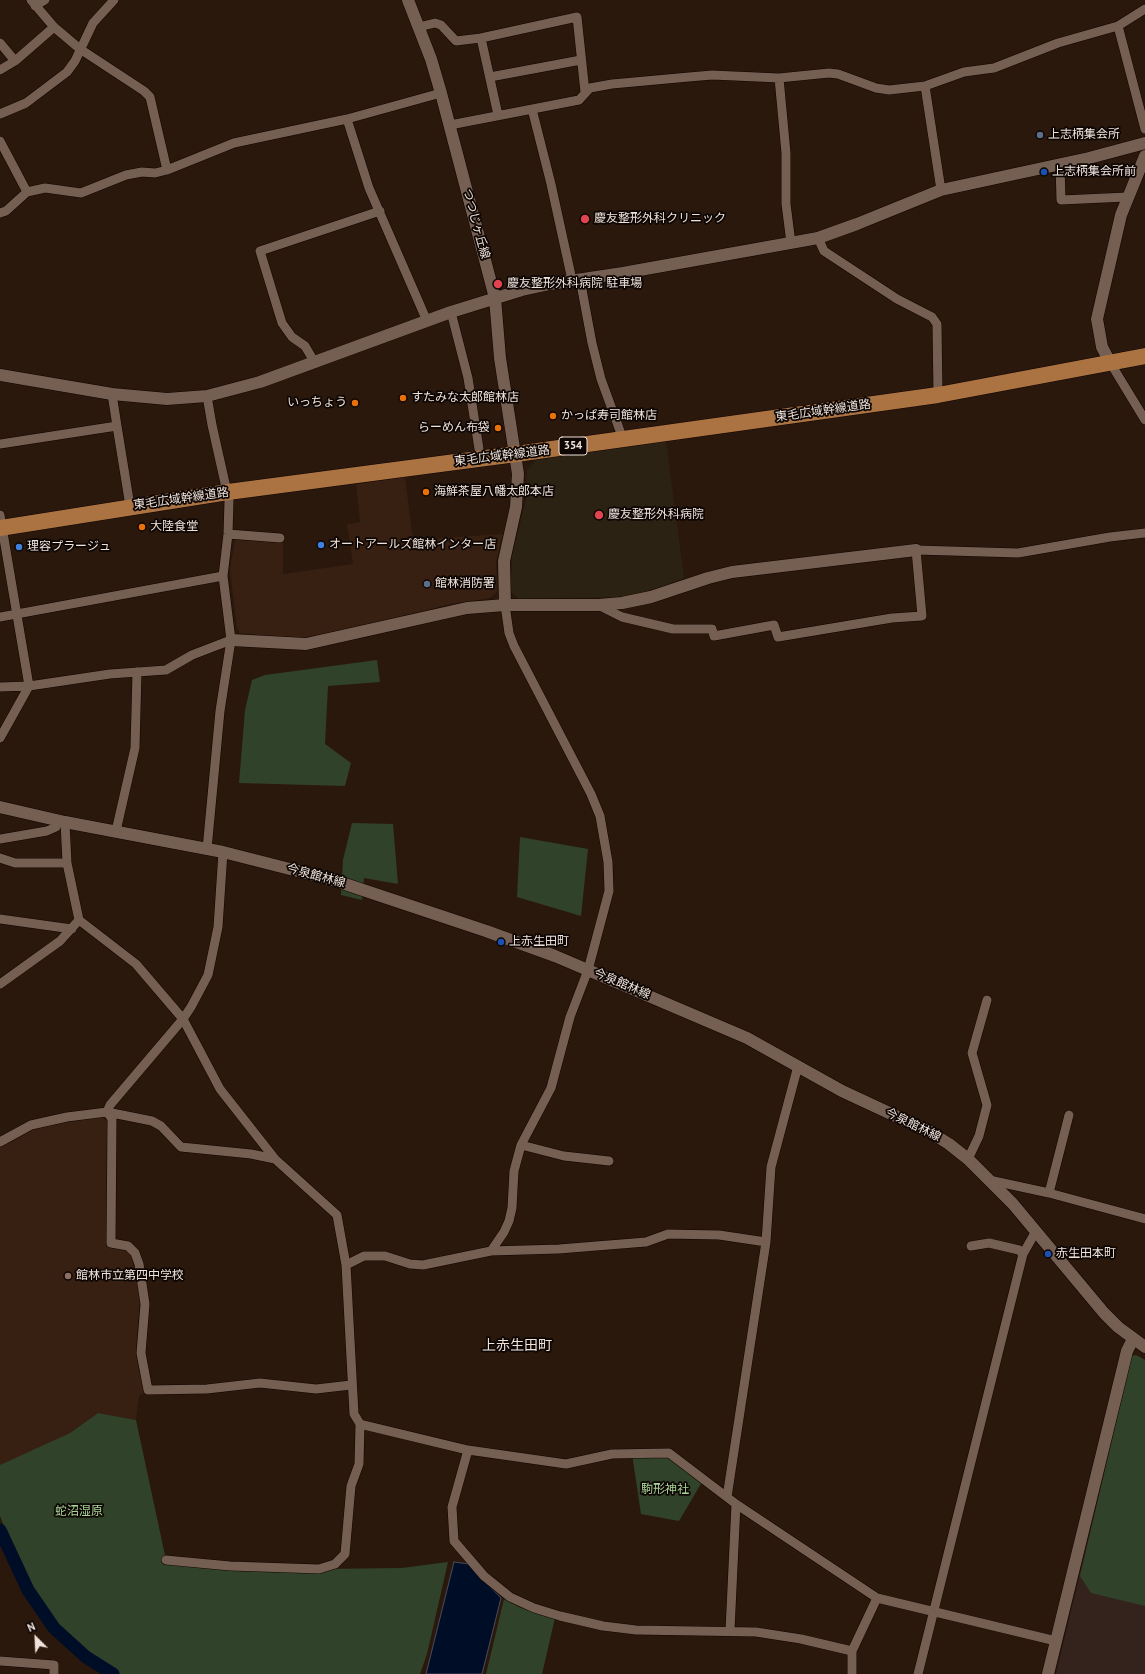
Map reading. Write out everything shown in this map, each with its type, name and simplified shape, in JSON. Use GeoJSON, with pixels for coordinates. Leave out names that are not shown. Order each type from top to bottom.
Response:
{"type":"FeatureCollection","features":[{"type":"Feature","properties":{"kind":"highway","name":"東毛広域幹線道路"},"geometry":{"type":"LineString","coordinates":[[1109,360],[1145,347]]}},
{"type":"Feature","properties":{"kind":"highway","name":"東毛広域幹線道路"},"geometry":{"type":"LineString","coordinates":[[226,488],[515,450],[938,390],[1109,360],[1145,356]]}},
{"type":"Feature","properties":{"kind":"highway","name":"東毛広域幹線道路"},"geometry":{"type":"LineString","coordinates":[[1,521],[479,449],[515,450],[620,431],[938,390]]}},
{"type":"Feature","properties":{"kind":"street"},"geometry":{"type":"LineString","coordinates":[[45,0],[33,3],[54,27],[80,49],[144,91],[150,97],[167,170]]}},
{"type":"Feature","properties":{"kind":"street"},"geometry":{"type":"LineString","coordinates":[[0,114],[26,103],[67,72],[76,61],[80,49],[93,23],[114,0]]}},
{"type":"Feature","properties":{"kind":"street","name":"つつじヶ丘線"},"geometry":{"type":"LineString","coordinates":[[408,0],[419,27],[441,93],[495,298],[500,358],[518,474],[516,507],[504,561],[505,605]]}},
{"type":"Feature","properties":{"kind":"street"},"geometry":{"type":"LineString","coordinates":[[450,125],[579,100],[590,88],[612,84],[712,75],[780,78],[830,73],[838,74],[876,88],[889,90],[925,86],[964,72],[994,68],[1058,43],[1118,26],[1145,9]]}},
{"type":"Feature","properties":{"kind":"street"},"geometry":{"type":"LineString","coordinates":[[419,27],[435,23],[441,25],[456,41],[481,38],[577,17],[585,92]]}},
{"type":"Feature","properties":{"kind":"street"},"geometry":{"type":"LineString","coordinates":[[1118,26],[1145,129]]}},
{"type":"Feature","properties":{"kind":"street"},"geometry":{"type":"LineString","coordinates":[[0,70],[15,61],[54,27]]}},
{"type":"Feature","properties":{"kind":"street"},"geometry":{"type":"LineString","coordinates":[[481,38],[498,115]]}},
{"type":"Feature","properties":{"kind":"street"},"geometry":{"type":"LineString","coordinates":[[0,43],[15,61]]}},
{"type":"Feature","properties":{"kind":"street"},"geometry":{"type":"LineString","coordinates":[[490,77],[581,60]]}},
{"type":"Feature","properties":{"kind":"street"},"geometry":{"type":"LineString","coordinates":[[780,78],[786,153],[786,204],[791,243]]}},
{"type":"Feature","properties":{"kind":"street"},"geometry":{"type":"LineString","coordinates":[[925,86],[941,190]]}},
{"type":"Feature","properties":{"kind":"street"},"geometry":{"type":"LineString","coordinates":[[0,213],[6,211],[27,192],[44,188],[81,193],[126,175],[142,172],[155,173],[167,170],[234,143],[347,119],[441,93]]}},
{"type":"Feature","properties":{"kind":"street"},"geometry":{"type":"LineString","coordinates":[[532,109],[592,343],[602,379],[620,431]]}},
{"type":"Feature","properties":{"kind":"street"},"geometry":{"type":"LineString","coordinates":[[347,119],[368,188],[380,211],[427,321]]}},
{"type":"Feature","properties":{"kind":"street"},"geometry":{"type":"LineString","coordinates":[[0,140],[27,192]]}},
{"type":"Feature","properties":{"kind":"street"},"geometry":{"type":"LineString","coordinates":[[0,375],[112,394],[167,399],[207,396],[260,382],[451,312],[495,298],[529,289],[576,280],[818,238],[941,190],[1060,164],[1145,143]]}},
{"type":"Feature","properties":{"kind":"street"},"geometry":{"type":"LineString","coordinates":[[1145,156],[1127,197],[1121,215],[1097,319],[1099,337],[1109,360],[1145,420]]}},
{"type":"Feature","properties":{"kind":"street"},"geometry":{"type":"LineString","coordinates":[[1060,164],[1061,200],[1127,197]]}},
{"type":"Feature","properties":{"kind":"street"},"geometry":{"type":"LineString","coordinates":[[315,363],[305,346],[292,337],[282,324],[260,251],[380,211]]}},
{"type":"Feature","properties":{"kind":"street"},"geometry":{"type":"LineString","coordinates":[[818,238],[824,251],[897,299],[932,317],[936,324],[938,390]]}},
{"type":"Feature","properties":{"kind":"street"},"geometry":{"type":"LineString","coordinates":[[451,312],[468,378],[479,449]]}},
{"type":"Feature","properties":{"kind":"street"},"geometry":{"type":"LineString","coordinates":[[112,394],[129,502]]}},
{"type":"Feature","properties":{"kind":"street"},"geometry":{"type":"LineString","coordinates":[[207,396],[226,488],[228,534],[223,576],[231,640],[220,711],[207,849]]}},
{"type":"Feature","properties":{"kind":"street"},"geometry":{"type":"LineString","coordinates":[[0,444],[117,426]]}},
{"type":"Feature","properties":{"kind":"street"},"geometry":{"type":"LineString","coordinates":[[0,738],[29,686],[1,521]]}},
{"type":"Feature","properties":{"kind":"street"},"geometry":{"type":"LineString","coordinates":[[0,687],[29,686],[137,672],[166,670],[192,655],[231,640],[306,644],[467,608],[505,605],[598,605],[638,600],[732,572],[916,550],[1018,553],[1110,536],[1145,533]]}},
{"type":"Feature","properties":{"kind":"street"},"geometry":{"type":"LineString","coordinates":[[228,534],[280,538]]}},
{"type":"Feature","properties":{"kind":"street"},"geometry":{"type":"LineString","coordinates":[[598,605],[622,617],[673,629],[712,629],[714,636],[774,625],[778,637],[892,618],[922,616],[916,550]]}},
{"type":"Feature","properties":{"kind":"street"},"geometry":{"type":"LineString","coordinates":[[0,617],[223,576]]}},
{"type":"Feature","properties":{"kind":"street"},"geometry":{"type":"LineString","coordinates":[[491,1252],[504,1232],[512,1208],[514,1171],[521,1145],[551,1088],[570,1017],[588,970],[609,891],[605,838],[600,816],[591,794],[514,646],[509,633],[505,605]]}},
{"type":"Feature","properties":{"kind":"street"},"geometry":{"type":"LineString","coordinates":[[116,831],[135,748],[137,672]]}},
{"type":"Feature","properties":{"kind":"street","name":"今泉館林線"},"geometry":{"type":"LineString","coordinates":[[0,807],[62,821],[224,852],[333,880],[486,931],[588,970],[747,1038],[872,1106],[930,1132],[950,1144],[989,1180],[1036,1231],[1090,1298],[1118,1327],[1145,1347]]}},
{"type":"Feature","properties":{"kind":"street"},"geometry":{"type":"LineString","coordinates":[[0,839],[47,831],[56,827],[62,821]]}},
{"type":"Feature","properties":{"kind":"street"},"geometry":{"type":"LineString","coordinates":[[62,821],[67,863],[78,920],[136,964],[183,1019],[220,1089],[275,1159],[337,1215],[346,1265],[351,1385],[354,1414],[360,1424],[358,1464],[351,1486],[345,1554],[335,1564],[319,1569],[230,1566],[166,1560]]}},
{"type":"Feature","properties":{"kind":"street"},"geometry":{"type":"LineString","coordinates":[[107,1112],[110,1105],[183,1019],[208,975],[218,926],[224,852]]}},
{"type":"Feature","properties":{"kind":"street"},"geometry":{"type":"LineString","coordinates":[[0,858],[15,863],[67,863]]}},
{"type":"Feature","properties":{"kind":"street"},"geometry":{"type":"LineString","coordinates":[[0,919],[72,929]]}},
{"type":"Feature","properties":{"kind":"street"},"geometry":{"type":"LineString","coordinates":[[0,984],[60,941],[72,929],[78,920]]}},
{"type":"Feature","properties":{"kind":"street"},"geometry":{"type":"LineString","coordinates":[[968,1159],[979,1136],[987,1106],[972,1053],[987,1000]]}},
{"type":"Feature","properties":{"kind":"street"},"geometry":{"type":"LineString","coordinates":[[727,1497],[766,1242],[771,1167],[798,1066]]}},
{"type":"Feature","properties":{"kind":"street"},"geometry":{"type":"LineString","coordinates":[[107,1112],[112,1119],[111,1243],[128,1246],[135,1253],[139,1264],[145,1304],[141,1353],[148,1390],[207,1389],[260,1382],[316,1389],[351,1385]]}},
{"type":"Feature","properties":{"kind":"street"},"geometry":{"type":"LineString","coordinates":[[0,1142],[31,1125],[67,1117],[107,1112],[152,1121],[161,1126],[181,1147],[251,1154],[275,1159]]}},
{"type":"Feature","properties":{"kind":"street"},"geometry":{"type":"LineString","coordinates":[[1049,1193],[1069,1115]]}},
{"type":"Feature","properties":{"kind":"street"},"geometry":{"type":"LineString","coordinates":[[521,1145],[564,1156],[610,1161]]}},
{"type":"Feature","properties":{"kind":"street"},"geometry":{"type":"LineString","coordinates":[[989,1180],[1049,1193],[1145,1219]]}},
{"type":"Feature","properties":{"kind":"street"},"geometry":{"type":"LineString","coordinates":[[918,1674],[1023,1254],[1036,1231]]}},
{"type":"Feature","properties":{"kind":"street"},"geometry":{"type":"LineString","coordinates":[[346,1265],[364,1256],[385,1256],[410,1264],[424,1265],[491,1252],[559,1250],[646,1242],[668,1234],[719,1235],[766,1242]]}},
{"type":"Feature","properties":{"kind":"street"},"geometry":{"type":"LineString","coordinates":[[971,1246],[989,1243],[1019,1250],[1023,1254]]}},
{"type":"Feature","properties":{"kind":"street"},"geometry":{"type":"LineString","coordinates":[[1048,1674],[1127,1351],[1133,1339]]}},
{"type":"Feature","properties":{"kind":"street"},"geometry":{"type":"LineString","coordinates":[[360,1424],[468,1450],[566,1464],[612,1454],[669,1453],[736,1504],[877,1598],[1056,1641]]}},
{"type":"Feature","properties":{"kind":"street"},"geometry":{"type":"LineString","coordinates":[[468,1450],[452,1507],[454,1541],[484,1576],[498,1590],[510,1597],[560,1616],[603,1626],[636,1630],[730,1630],[781,1635],[852,1651]]}},
{"type":"Feature","properties":{"kind":"street"},"geometry":{"type":"LineString","coordinates":[[730,1630],[736,1504]]}},
{"type":"Feature","properties":{"kind":"street"},"geometry":{"type":"LineString","coordinates":[[852,1674],[852,1651],[877,1598]]}},
{"type":"Feature","properties":{"kind":"street"},"geometry":{"type":"LineString","coordinates":[[0,1661],[54,1665],[54,1674]]}},
{"type":"Feature","properties":{"kind":"shaded area","name":"慶友整形外科病院"},"geometry":{"type":"Polygon","coordinates":[[[666,441],[684,578],[655,589],[620,597],[519,599],[511,592],[512,556],[526,500],[527,470],[537,459],[666,441]]]}},
{"type":"Feature","properties":{"kind":"shaded area"},"geometry":{"type":"Polygon","coordinates":[[[405,477],[413,540],[503,534],[496,562],[497,592],[490,598],[451,604],[335,633],[306,637],[274,637],[240,633],[237,628],[230,570],[235,539],[283,543],[283,574],[353,564],[347,524],[360,522],[356,484],[405,477]]]}},
{"type":"Feature","properties":{"kind":"shaded area","name":"館林市立第四中学校"},"geometry":{"type":"Polygon","coordinates":[[[103,1117],[108,1123],[107,1246],[120,1247],[125,1249],[131,1255],[140,1297],[136,1352],[144,1393],[139,1396],[136,1420],[98,1413],[70,1433],[0,1470],[0,1146],[34,1129],[51,1124],[103,1117]]]}},
{"type":"Feature","properties":{"kind":"shaded area"},"geometry":{"type":"Polygon","coordinates":[[[1136,1355],[1145,1360],[1145,1674],[1056,1674],[1132,1356],[1136,1355]]]}},
{"type":"Feature","properties":{"kind":"green space"},"geometry":{"type":"Polygon","coordinates":[[[377,660],[380,682],[328,686],[325,744],[351,763],[345,786],[239,783],[245,710],[252,680],[265,675],[377,660]]]}},
{"type":"Feature","properties":{"kind":"green space"},"geometry":{"type":"Polygon","coordinates":[[[352,823],[393,824],[398,884],[364,878],[362,900],[341,895],[343,860],[352,823]]]}},
{"type":"Feature","properties":{"kind":"green space"},"geometry":{"type":"Polygon","coordinates":[[[520,837],[588,849],[581,916],[517,897],[520,837]]]}},
{"type":"Feature","properties":{"kind":"green space"},"geometry":{"type":"Polygon","coordinates":[[[1136,1355],[1145,1360],[1145,1606],[1091,1593],[1080,1576],[1132,1356],[1136,1355]]]}},
{"type":"Feature","properties":{"kind":"green space","name":"蛇沼湿原"},"geometry":{"type":"Polygon","coordinates":[[[98,1413],[136,1420],[166,1560],[319,1569],[402,1568],[448,1562],[427,1654],[420,1674],[116,1674],[86,1657],[28,1590],[0,1516],[0,1465],[70,1433],[98,1413]]]}},
{"type":"Feature","properties":{"kind":"green space","name":"駒形神社"},"geometry":{"type":"Polygon","coordinates":[[[632,1454],[668,1457],[702,1482],[679,1521],[641,1514],[632,1454]]]}},
{"type":"Feature","properties":{"kind":"green space"},"geometry":{"type":"Polygon","coordinates":[[[504,1599],[519,1607],[555,1618],[542,1674],[486,1674],[504,1599]]]}},
{"type":"Feature","properties":{"kind":"water"},"geometry":{"type":"Polygon","coordinates":[[[454,1562],[469,1564],[501,1598],[482,1674],[426,1674],[454,1562]]]}},
{"type":"Feature","properties":{"kind":"waterway"},"geometry":{"type":"LineString","coordinates":[[0,1530],[28,1590],[54,1628],[86,1657],[113,1674]]}},
{"type":"Feature","properties":{"kind":"place","name":"上志柄集会所"},"geometry":{"type":"Point","coordinates":[1040,135]}},
{"type":"Feature","properties":{"kind":"place","name":"上志柄集会所前"},"geometry":{"type":"Point","coordinates":[1044,172]}},
{"type":"Feature","properties":{"kind":"place","name":"慶友整形外科クリニック"},"geometry":{"type":"Point","coordinates":[585,219]}},
{"type":"Feature","properties":{"kind":"place","name":"慶友整形外科病院 駐車場"},"geometry":{"type":"Point","coordinates":[498,284]}},
{"type":"Feature","properties":{"kind":"place","name":"すたみな太郎館林店"},"geometry":{"type":"Point","coordinates":[403,398]}},
{"type":"Feature","properties":{"kind":"place","name":"いっちょう"},"geometry":{"type":"Point","coordinates":[355,403]}},
{"type":"Feature","properties":{"kind":"place","name":"かっぱ寿司館林店"},"geometry":{"type":"Point","coordinates":[553,416]}},
{"type":"Feature","properties":{"kind":"place","name":"らーめん布袋"},"geometry":{"type":"Point","coordinates":[498,428]}},
{"type":"Feature","properties":{"kind":"place","name":"海鮮茶屋八幡太郎本店"},"geometry":{"type":"Point","coordinates":[426,492]}},
{"type":"Feature","properties":{"kind":"place","name":"慶友整形外科病院"},"geometry":{"type":"Point","coordinates":[599,515]}},
{"type":"Feature","properties":{"kind":"place","name":"大陸食堂"},"geometry":{"type":"Point","coordinates":[142,527]}},
{"type":"Feature","properties":{"kind":"place","name":"オートアールズ館林インター店"},"geometry":{"type":"Point","coordinates":[321,545]}},
{"type":"Feature","properties":{"kind":"place","name":"理容プラージュ"},"geometry":{"type":"Point","coordinates":[19,547]}},
{"type":"Feature","properties":{"kind":"place","name":"館林消防署"},"geometry":{"type":"Point","coordinates":[427,584]}},
{"type":"Feature","properties":{"kind":"place","name":"上赤生田町"},"geometry":{"type":"Point","coordinates":[501,942]}},
{"type":"Feature","properties":{"kind":"place","name":"赤生田本町"},"geometry":{"type":"Point","coordinates":[1048,1254]}},
{"type":"Feature","properties":{"kind":"place","name":"館林市立第四中学校"},"geometry":{"type":"Point","coordinates":[68,1276]}},
{"type":"Feature","properties":{"kind":"district","name":"上赤生田町"},"geometry":{"type":"Point","coordinates":[517,1346]}}]}
